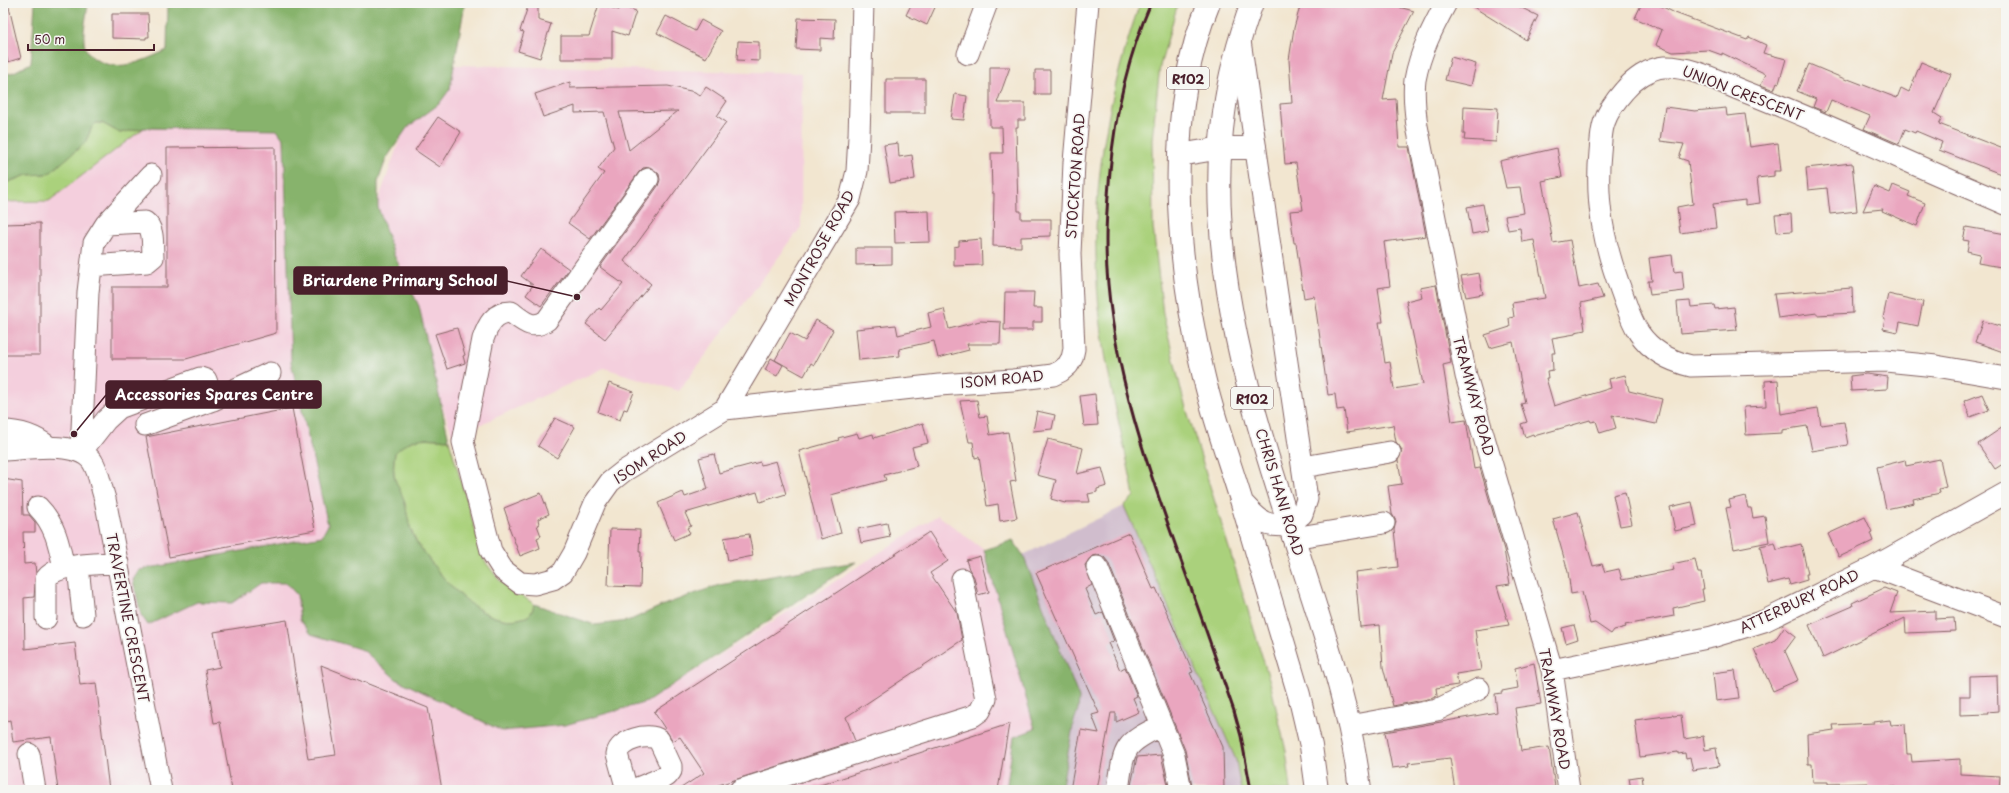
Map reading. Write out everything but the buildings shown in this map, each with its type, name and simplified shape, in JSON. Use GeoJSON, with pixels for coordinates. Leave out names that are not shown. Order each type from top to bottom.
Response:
{"type":"FeatureCollection","features":[{"type":"Feature","properties":{"kind":"main road","name":"R102"},"geometry":{"type":"LineString","coordinates":[[1209,3],[1191,59],[1184,101],[1180,155],[1179,227],[1189,308],[1203,374],[1299,695],[1311,746],[1317,790]]}},
{"type":"Feature","properties":{"kind":"main road","name":"CHRIS HANI ROAD"},"geometry":{"type":"LineString","coordinates":[[1252,3],[1240,38],[1230,78],[1224,115],[1219,192],[1224,259],[1234,327],[1255,409],[1291,532],[1330,653],[1349,726],[1360,790]]}},
{"type":"Feature","properties":{"kind":"main road"},"geometry":{"type":"LineString","coordinates":[[1180,155],[1222,148],[1255,148]]}},
{"type":"Feature","properties":{"kind":"main road"},"geometry":{"type":"LineString","coordinates":[[1242,503],[1258,520],[1291,532]]}},
{"type":"Feature","properties":{"kind":"street","name":"MONTROSE ROAD"},"geometry":{"type":"LineString","coordinates":[[725,409],[850,199],[857,171],[863,3]]}},
{"type":"Feature","properties":{"kind":"street"},"geometry":{"type":"LineString","coordinates":[[968,54],[986,3]]}},
{"type":"Feature","properties":{"kind":"street","name":"STOCKTON ROAD"},"geometry":{"type":"LineString","coordinates":[[1074,349],[1071,238],[1074,162],[1088,3]]}},
{"type":"Feature","properties":{"kind":"street","name":"TRAMWAY ROAD"},"geometry":{"type":"LineString","coordinates":[[1446,3],[1426,43],[1415,80],[1414,97],[1417,126],[1468,381],[1511,524],[1552,670],[1569,790]]}},
{"type":"Feature","properties":{"kind":"street"},"geometry":{"type":"LineString","coordinates":[[1240,38],[1307,499],[1302,514],[1291,532]]}},
{"type":"Feature","properties":{"kind":"street","name":"UNION CRESCENT"},"geometry":{"type":"LineString","coordinates":[[2006,204],[1785,108],[1695,72],[1678,67],[1661,68],[1643,74],[1630,84],[1619,97],[1604,124],[1598,171],[1599,205],[1609,256],[1631,319],[1640,334],[1659,354],[1673,361],[1691,366],[1886,362],[1929,365],[2006,378]]}},
{"type":"Feature","properties":{"kind":"street"},"geometry":{"type":"LineString","coordinates":[[81,452],[85,340],[94,243],[106,224],[151,175]]}},
{"type":"Feature","properties":{"kind":"street","name":"ISOM ROAD"},"geometry":{"type":"LineString","coordinates":[[648,179],[548,320],[542,324],[531,326],[510,312],[505,312],[494,318],[487,326],[483,339],[463,442],[491,552],[503,570],[520,583],[535,584],[553,580],[563,572],[574,553],[595,503],[610,482],[624,471],[725,409],[941,393],[1013,380],[1053,375],[1068,365],[1072,358],[1074,349]]}},
{"type":"Feature","properties":{"kind":"street"},"geometry":{"type":"LineString","coordinates":[[91,266],[147,262],[153,257],[152,231],[149,225],[145,222],[106,224]]}},
{"type":"Feature","properties":{"kind":"street"},"geometry":{"type":"LineString","coordinates":[[145,425],[213,400],[270,373]]}},
{"type":"Feature","properties":{"kind":"street"},"geometry":{"type":"LineString","coordinates":[[81,452],[106,420],[119,408],[200,378],[206,380],[213,400]]}},
{"type":"Feature","properties":{"kind":"street"},"geometry":{"type":"LineString","coordinates":[[3,431],[14,431],[37,437],[49,447]]}},
{"type":"Feature","properties":{"kind":"street"},"geometry":{"type":"LineString","coordinates":[[3,450],[49,447],[81,452]]}},
{"type":"Feature","properties":{"kind":"street","name":"TRAVERTINE CRESCENT"},"geometry":{"type":"LineString","coordinates":[[81,452],[95,467],[105,499],[161,790]]}},
{"type":"Feature","properties":{"kind":"street"},"geometry":{"type":"LineString","coordinates":[[1302,467],[1390,452]]}},
{"type":"Feature","properties":{"kind":"street","name":"ATTERBURY ROAD"},"geometry":{"type":"LineString","coordinates":[[1552,670],[1712,637],[1764,621],[1874,567],[2006,493]]}},
{"type":"Feature","properties":{"kind":"street"},"geometry":{"type":"LineString","coordinates":[[38,506],[47,516],[55,530],[71,567],[83,615]]}},
{"type":"Feature","properties":{"kind":"street"},"geometry":{"type":"LineString","coordinates":[[1291,532],[1384,523]]}},
{"type":"Feature","properties":{"kind":"street"},"geometry":{"type":"LineString","coordinates":[[46,618],[46,579],[51,573],[71,567],[118,563]]}},
{"type":"Feature","properties":{"kind":"street"},"geometry":{"type":"LineString","coordinates":[[1097,567],[1174,755],[1181,790]]}},
{"type":"Feature","properties":{"kind":"street"},"geometry":{"type":"LineString","coordinates":[[1874,567],[2006,617]]}},
{"type":"Feature","properties":{"kind":"street"},"geometry":{"type":"LineString","coordinates":[[740,790],[973,716],[980,711],[986,699],[962,579]]}},
{"type":"Feature","properties":{"kind":"street"},"geometry":{"type":"LineString","coordinates":[[1349,726],[1437,710],[1479,689]]}},
{"type":"Feature","properties":{"kind":"street"},"geometry":{"type":"LineString","coordinates":[[1118,790],[1122,758],[1127,747],[1139,736],[1162,726]]}},
{"type":"Feature","properties":{"kind":"street"},"geometry":{"type":"LineString","coordinates":[[627,790],[617,754],[618,749],[623,744],[647,736],[656,738],[659,740],[671,766],[671,771],[667,776],[633,790]]}},
{"type":"Feature","properties":{"kind":"street"},"geometry":{"type":"LineString","coordinates":[[29,754],[35,790]]}},
{"type":"Feature","properties":{"kind":"shaded area"},"geometry":{"type":"Polygon","coordinates":[[[454,65],[802,73],[801,227],[679,391],[604,368],[453,437],[375,210],[413,102],[454,65]]]}},
{"type":"Feature","properties":{"kind":"shaded area"},"geometry":{"type":"Polygon","coordinates":[[[144,128],[277,130],[284,140],[291,362],[328,525],[322,536],[139,570],[148,625],[197,602],[232,603],[261,583],[286,583],[297,595],[300,620],[311,634],[363,650],[396,679],[647,702],[938,515],[984,550],[1035,729],[1014,737],[1006,790],[3,790],[3,202],[49,201],[144,128]]]}},
{"type":"Feature","properties":{"kind":"shaded area"},"geometry":{"type":"Polygon","coordinates":[[[1124,506],[1236,760],[1241,790],[1061,790],[1074,721],[1078,710],[1079,698],[1023,555],[1124,506]]]}},
{"type":"Feature","properties":{"kind":"green space"},"geometry":{"type":"Polygon","coordinates":[[[35,3],[88,3],[84,35],[86,49],[89,54],[97,60],[106,64],[123,65],[132,64],[150,58],[167,50],[168,3],[465,3],[450,89],[439,104],[407,128],[386,159],[378,182],[378,207],[394,255],[419,306],[449,440],[426,438],[413,440],[401,447],[395,453],[395,477],[404,500],[410,526],[416,541],[446,581],[473,605],[488,614],[503,619],[518,619],[529,615],[534,604],[595,625],[628,621],[666,604],[719,585],[856,562],[647,702],[565,725],[502,731],[396,679],[363,650],[311,634],[300,620],[297,595],[286,583],[261,583],[232,603],[197,602],[148,625],[141,615],[133,580],[139,570],[322,536],[328,525],[291,362],[284,140],[277,130],[144,128],[120,133],[102,123],[96,123],[92,127],[85,143],[51,172],[45,174],[27,175],[3,184],[3,75],[14,72],[31,63],[35,3]]]}},
{"type":"Feature","properties":{"kind":"green space"},"geometry":{"type":"Polygon","coordinates":[[[1140,3],[1178,3],[1160,66],[1152,139],[1153,227],[1163,314],[1183,398],[1270,682],[1286,751],[1291,790],[1241,790],[1236,760],[1124,506],[1134,496],[1102,333],[1097,290],[1097,207],[1107,125],[1127,43],[1140,3]]]}},
{"type":"Feature","properties":{"kind":"green space"},"geometry":{"type":"Polygon","coordinates":[[[96,123],[102,123],[120,133],[144,128],[49,201],[3,202],[3,184],[27,175],[45,174],[85,143],[92,127],[96,123]]]}},
{"type":"Feature","properties":{"kind":"green space"},"geometry":{"type":"Polygon","coordinates":[[[422,438],[449,440],[484,560],[499,580],[534,604],[531,613],[527,616],[518,619],[503,619],[488,614],[473,605],[446,581],[416,541],[397,487],[394,474],[394,464],[395,453],[404,444],[422,438]]]}},
{"type":"Feature","properties":{"kind":"green space"},"geometry":{"type":"Polygon","coordinates":[[[1013,540],[1023,555],[1079,698],[1078,710],[1074,721],[1061,790],[1006,790],[1014,737],[1035,729],[984,550],[1013,540]]]}},
{"type":"Feature","properties":{"kind":"railway"},"geometry":{"type":"LineString","coordinates":[[1151,3],[1129,64],[1119,106],[1112,149],[1107,206],[1106,240],[1112,321],[1129,400],[1140,440],[1234,711],[1241,736],[1251,790]]}},
{"type":"Feature","properties":{"kind":"place","name":"Briardene Primary School"},"geometry":{"type":"Point","coordinates":[577,297]}},
{"type":"Feature","properties":{"kind":"place","name":"Accessories Spares Centre"},"geometry":{"type":"Point","coordinates":[74,434]}}]}
